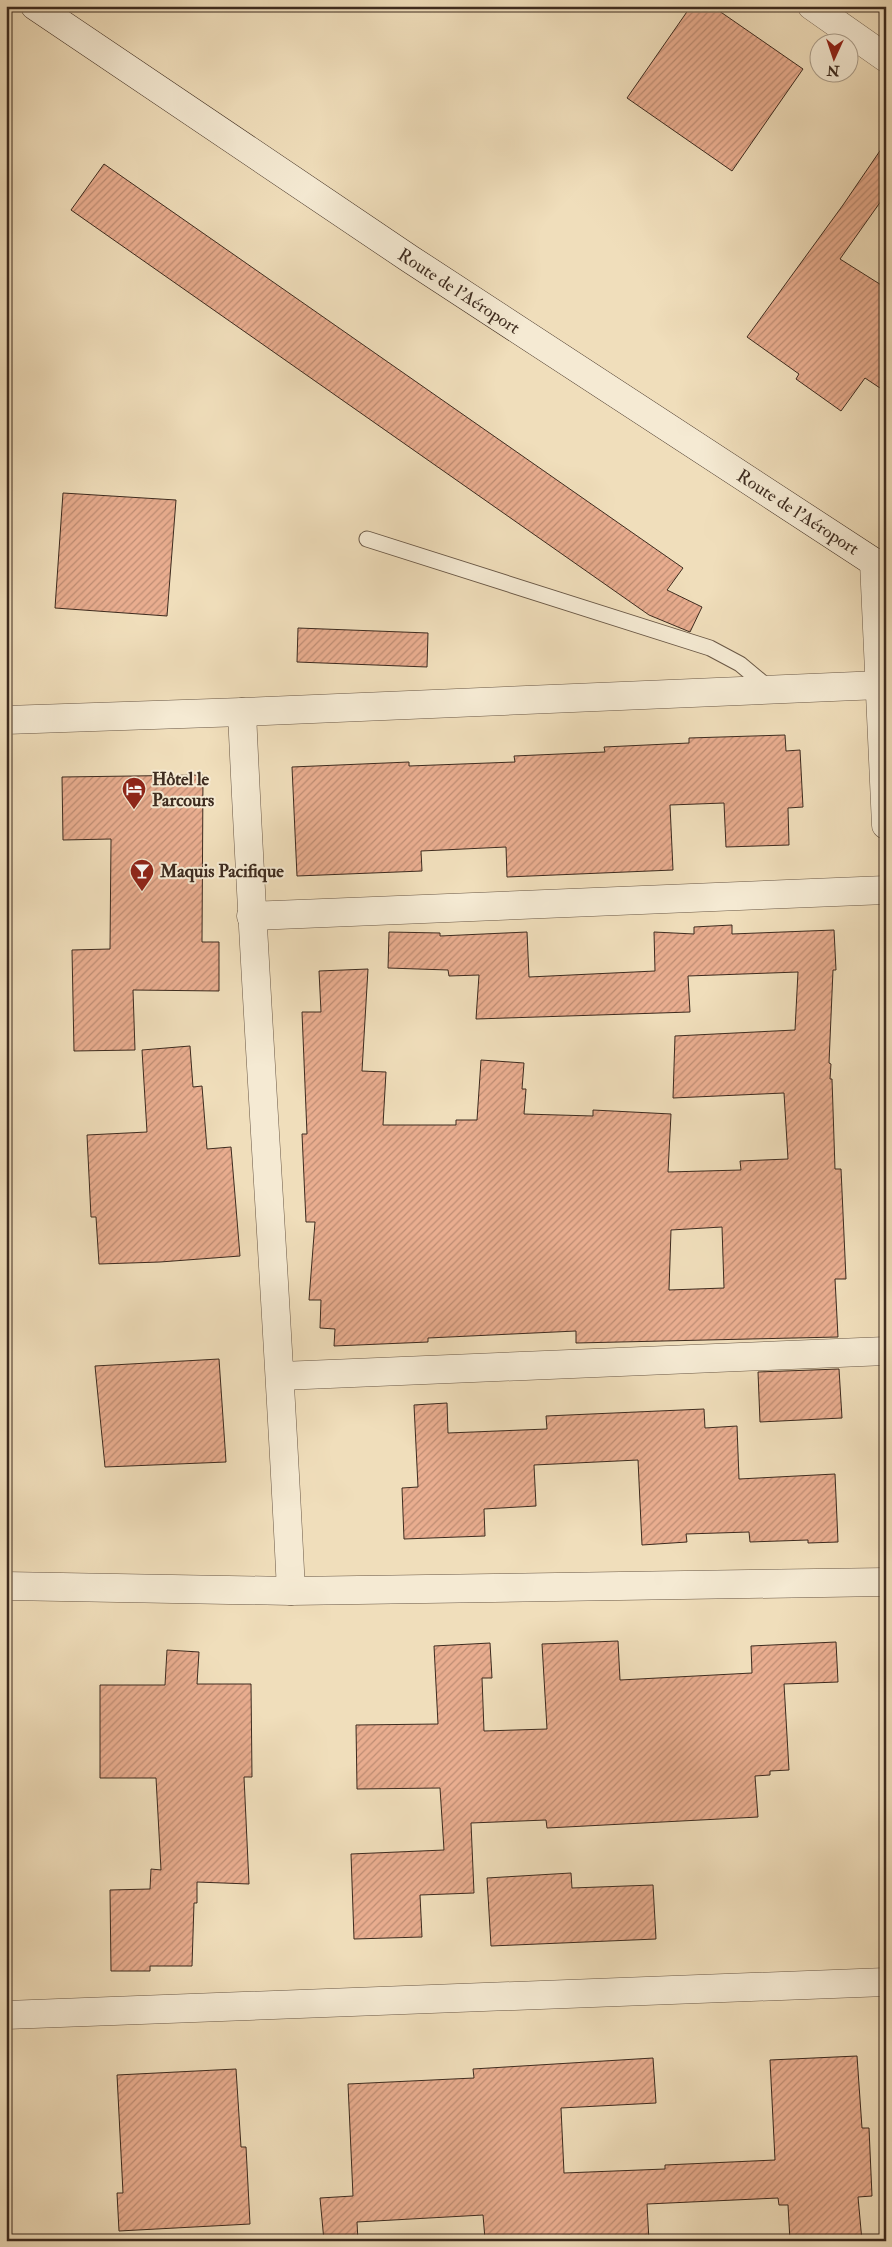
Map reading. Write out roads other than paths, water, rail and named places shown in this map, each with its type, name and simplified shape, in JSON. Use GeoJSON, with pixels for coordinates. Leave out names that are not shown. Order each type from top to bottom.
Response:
{"type":"FeatureCollection","features":[{"type":"Feature","properties":{"kind":"street","name":"Route de l'Aéroport"},"geometry":{"type":"LineString","coordinates":[[36,6],[410,259],[880,566]]}},
{"type":"Feature","properties":{"kind":"street"},"geometry":{"type":"LineString","coordinates":[[812,6],[886,58]]}},
{"type":"Feature","properties":{"kind":"street"},"geometry":{"type":"LineString","coordinates":[[880,566],[880,685],[886,825]]}},
{"type":"Feature","properties":{"kind":"street"},"geometry":{"type":"LineString","coordinates":[[6,720],[880,685]]}},
{"type":"Feature","properties":{"kind":"street"},"geometry":{"type":"LineString","coordinates":[[242,712],[251,916],[281,1376],[291,1591]]}},
{"type":"Feature","properties":{"kind":"street"},"geometry":{"type":"LineString","coordinates":[[251,916],[886,890]]}},
{"type":"Feature","properties":{"kind":"street"},"geometry":{"type":"LineString","coordinates":[[281,1376],[886,1351]]}},
{"type":"Feature","properties":{"kind":"street"},"geometry":{"type":"LineString","coordinates":[[6,1586],[291,1591],[886,1582]]}},
{"type":"Feature","properties":{"kind":"street"},"geometry":{"type":"LineString","coordinates":[[6,2015],[886,1982]]}},
{"type":"Feature","properties":{"kind":"lane"},"geometry":{"type":"LineString","coordinates":[[367,539],[710,648],[740,664],[770,689]]}},
{"type":"Feature","properties":{"kind":"place","name":"Hôtel le Parcours"},"geometry":{"type":"Point","coordinates":[134,810]}},
{"type":"Feature","properties":{"kind":"place","name":"Maquis Pacifique"},"geometry":{"type":"Point","coordinates":[142,892]}}]}
